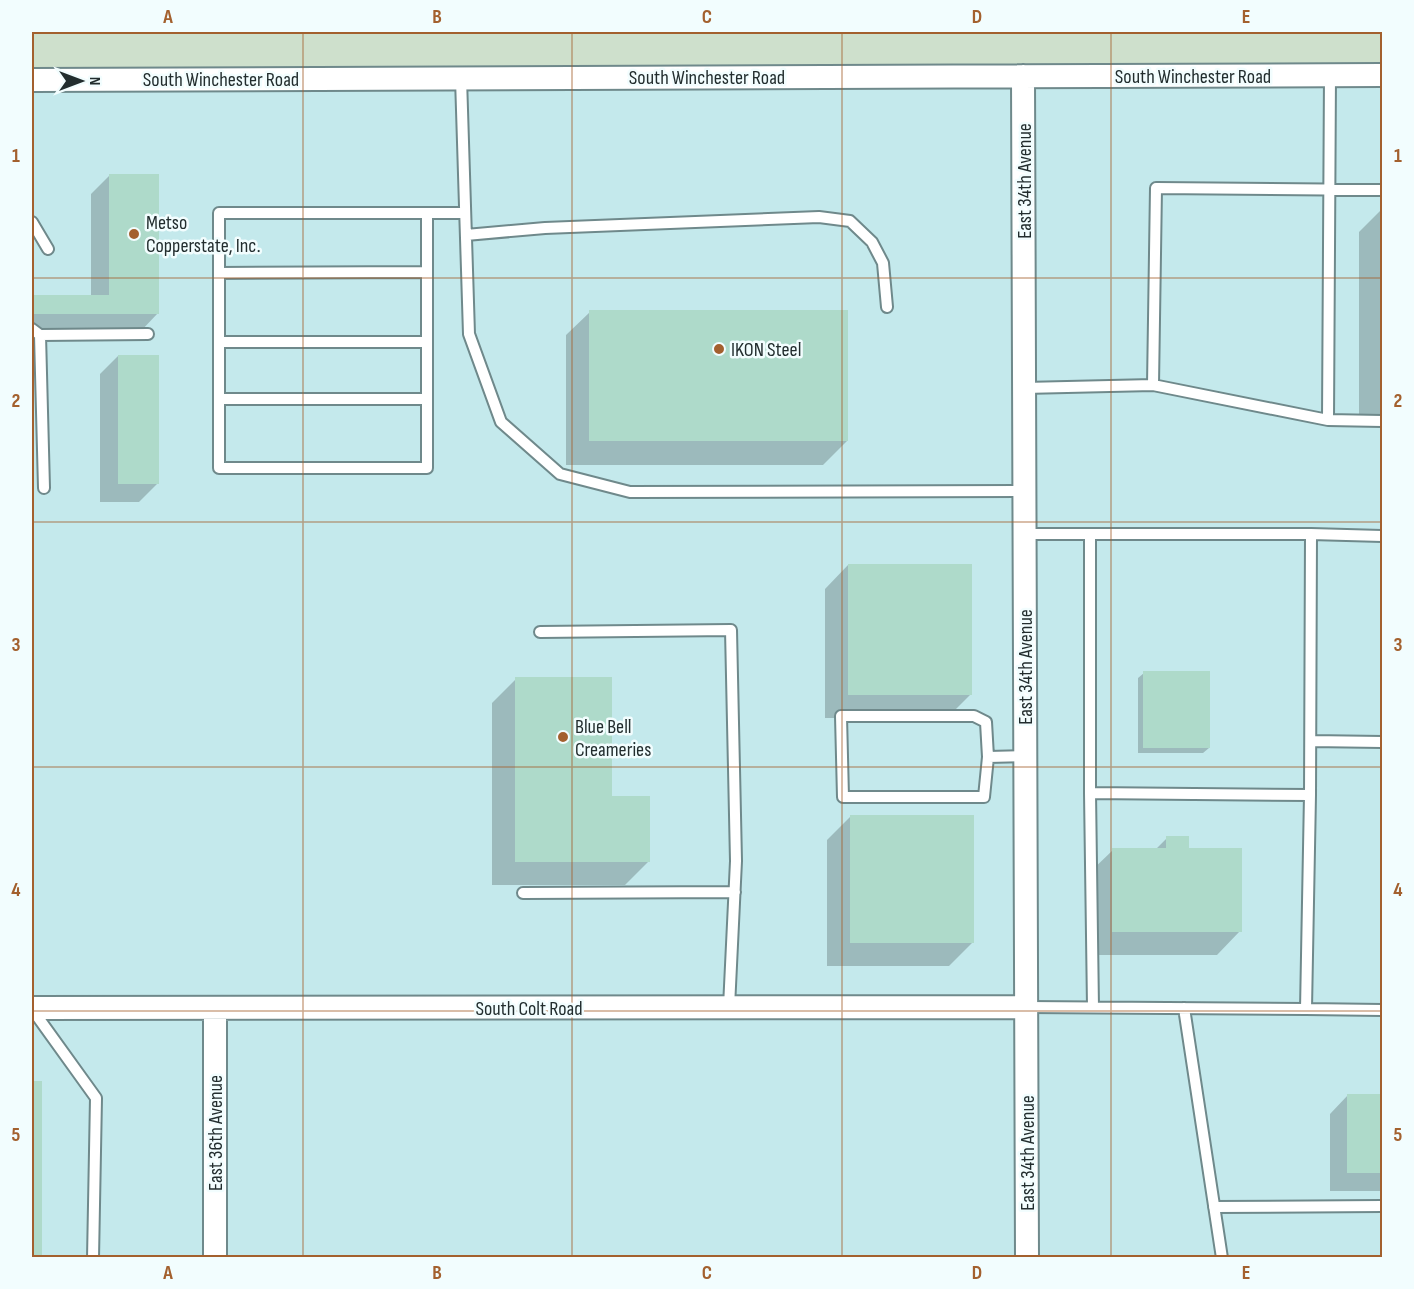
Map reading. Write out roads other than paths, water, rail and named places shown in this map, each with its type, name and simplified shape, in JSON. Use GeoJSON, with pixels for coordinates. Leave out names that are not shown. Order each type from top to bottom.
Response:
{"type":"FeatureCollection","features":[{"type":"Feature","properties":{"kind":"street","name":"South Winchester Road"},"geometry":{"type":"LineString","coordinates":[[32,80],[1383,75]]}},
{"type":"Feature","properties":{"kind":"street","name":"East 34th Avenue"},"geometry":{"type":"LineString","coordinates":[[1023,76],[1027,1257]]}},
{"type":"Feature","properties":{"kind":"street","name":"South Colt Road"},"geometry":{"type":"LineString","coordinates":[[32,1008],[1026,1007]]}},
{"type":"Feature","properties":{"kind":"street","name":"East 36th Avenue"},"geometry":{"type":"LineString","coordinates":[[215,1008],[215,1257]]}},
{"type":"Feature","properties":{"kind":"lane"},"geometry":{"type":"LineString","coordinates":[[1328,420],[1330,75]]}},
{"type":"Feature","properties":{"kind":"lane"},"geometry":{"type":"LineString","coordinates":[[461,78],[469,334],[501,422],[560,474],[630,492],[1025,491]]}},
{"type":"Feature","properties":{"kind":"lane"},"geometry":{"type":"LineString","coordinates":[[1153,386],[1156,188],[1383,190]]}},
{"type":"Feature","properties":{"kind":"lane"},"geometry":{"type":"LineString","coordinates":[[427,213],[427,468],[219,468],[219,213],[427,213],[465,213]]}},
{"type":"Feature","properties":{"kind":"lane"},"geometry":{"type":"LineString","coordinates":[[466,235],[545,228],[819,217],[850,221],[872,242],[883,263],[887,307]]}},
{"type":"Feature","properties":{"kind":"lane"},"geometry":{"type":"LineString","coordinates":[[32,222],[48,249]]}},
{"type":"Feature","properties":{"kind":"lane"},"geometry":{"type":"LineString","coordinates":[[219,273],[427,272]]}},
{"type":"Feature","properties":{"kind":"lane"},"geometry":{"type":"LineString","coordinates":[[44,488],[36,332],[148,333]]}},
{"type":"Feature","properties":{"kind":"lane"},"geometry":{"type":"LineString","coordinates":[[219,342],[427,342]]}},
{"type":"Feature","properties":{"kind":"lane"},"geometry":{"type":"LineString","coordinates":[[1024,388],[1153,386],[1328,420],[1383,421]]}},
{"type":"Feature","properties":{"kind":"lane"},"geometry":{"type":"LineString","coordinates":[[219,399],[427,399]]}},
{"type":"Feature","properties":{"kind":"lane"},"geometry":{"type":"LineString","coordinates":[[1025,534],[1383,536]]}},
{"type":"Feature","properties":{"kind":"lane"},"geometry":{"type":"LineString","coordinates":[[1090,534],[1093,1007]]}},
{"type":"Feature","properties":{"kind":"lane"},"geometry":{"type":"LineString","coordinates":[[1306,1010],[1311,741],[1309,655],[1311,534]]}},
{"type":"Feature","properties":{"kind":"lane"},"geometry":{"type":"LineString","coordinates":[[540,632],[731,630],[736,861],[729,1008]]}},
{"type":"Feature","properties":{"kind":"lane"},"geometry":{"type":"LineString","coordinates":[[974,716],[986,722],[988,757],[984,796],[843,797],[841,717],[974,716]]}},
{"type":"Feature","properties":{"kind":"lane"},"geometry":{"type":"LineString","coordinates":[[1311,741],[1383,742]]}},
{"type":"Feature","properties":{"kind":"lane"},"geometry":{"type":"LineString","coordinates":[[988,757],[1025,756]]}},
{"type":"Feature","properties":{"kind":"lane"},"geometry":{"type":"LineString","coordinates":[[1090,793],[1310,795]]}},
{"type":"Feature","properties":{"kind":"lane"},"geometry":{"type":"LineString","coordinates":[[523,893],[735,892]]}},
{"type":"Feature","properties":{"kind":"lane"},"geometry":{"type":"LineString","coordinates":[[1026,1007],[1383,1010]]}},
{"type":"Feature","properties":{"kind":"lane"},"geometry":{"type":"LineString","coordinates":[[32,1008],[96,1098],[93,1257]]}},
{"type":"Feature","properties":{"kind":"lane"},"geometry":{"type":"LineString","coordinates":[[1184,1008],[1222,1257]]}},
{"type":"Feature","properties":{"kind":"lane"},"geometry":{"type":"LineString","coordinates":[[1214,1207],[1383,1206]]}},
{"type":"Feature","properties":{"kind":"place","name":"Metso Copperstate, Inc."},"geometry":{"type":"Point","coordinates":[134,234]}},
{"type":"Feature","properties":{"kind":"place","name":"IKON Steel"},"geometry":{"type":"Point","coordinates":[719,349]}},
{"type":"Feature","properties":{"kind":"place","name":"Blue Bell Creameries"},"geometry":{"type":"Point","coordinates":[563,737]}}]}
